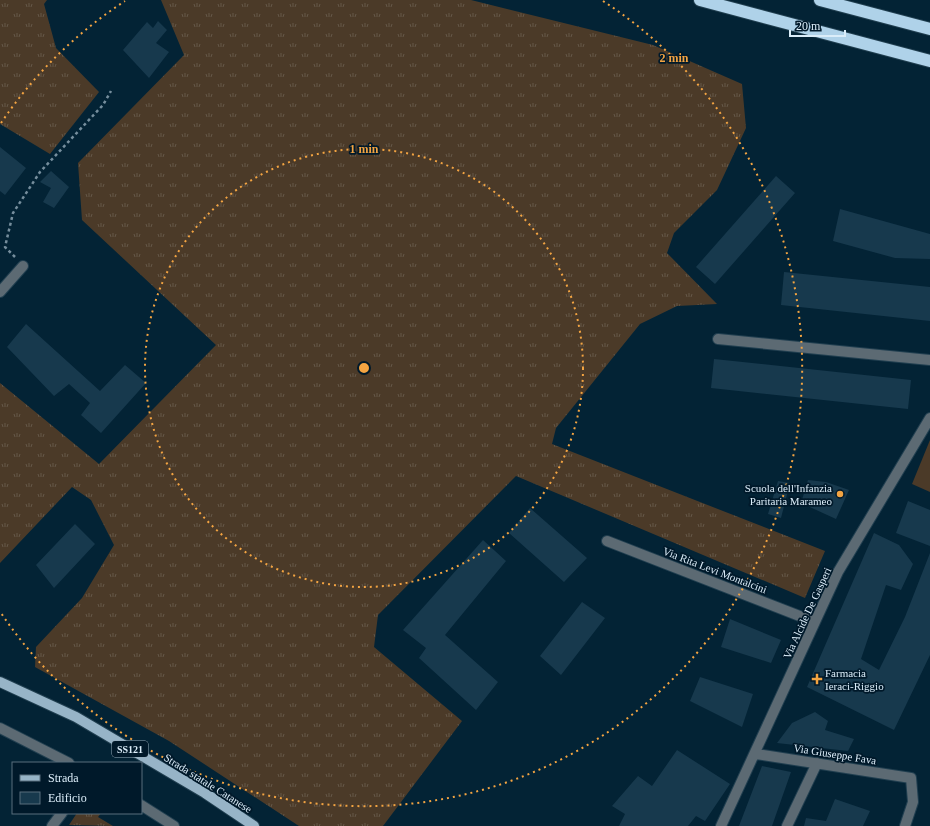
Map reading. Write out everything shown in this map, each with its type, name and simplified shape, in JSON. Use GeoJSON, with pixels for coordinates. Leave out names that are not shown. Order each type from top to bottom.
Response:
{"type":"FeatureCollection","features":[{"type":"Feature","properties":{"kind":"highway"},"geometry":{"type":"LineString","coordinates":[[700,0],[930,61]]}},
{"type":"Feature","properties":{"kind":"highway"},"geometry":{"type":"LineString","coordinates":[[820,0],[930,29]]}},
{"type":"Feature","properties":{"kind":"main road","name":"Strada statale Catanese"},"geometry":{"type":"LineString","coordinates":[[0,682],[76,718],[205,792],[254,826]]}},
{"type":"Feature","properties":{"kind":"street"},"geometry":{"type":"LineString","coordinates":[[0,292],[23,266]]}},
{"type":"Feature","properties":{"kind":"street"},"geometry":{"type":"LineString","coordinates":[[718,340],[930,360]]}},
{"type":"Feature","properties":{"kind":"street","name":"Via Alcide De Gasperi"},"geometry":{"type":"LineString","coordinates":[[721,826],[756,754],[838,572],[930,418]]}},
{"type":"Feature","properties":{"kind":"street","name":"Via Rita Levi Montalcini"},"geometry":{"type":"LineString","coordinates":[[607,541],[815,622]]}},
{"type":"Feature","properties":{"kind":"street"},"geometry":{"type":"LineString","coordinates":[[0,728],[67,762]]}},
{"type":"Feature","properties":{"kind":"street","name":"Via Giuseppe Fava"},"geometry":{"type":"LineString","coordinates":[[756,754],[911,778],[913,802],[905,826]]}},
{"type":"Feature","properties":{"kind":"street"},"geometry":{"type":"LineString","coordinates":[[787,826],[817,763]]}},
{"type":"Feature","properties":{"kind":"street"},"geometry":{"type":"LineString","coordinates":[[142,806],[174,826]]}},
{"type":"Feature","properties":{"kind":"street"},"geometry":{"type":"LineString","coordinates":[[52,826],[61,814]]}},
{"type":"Feature","properties":{"kind":"path"},"geometry":{"type":"LineString","coordinates":[[23,266],[5,247],[13,213],[40,172],[103,105],[111,91]]}},
{"type":"Feature","properties":{"kind":"green space"},"geometry":{"type":"Polygon","coordinates":[[[0,0],[47,0],[44,4],[56,48],[99,92],[50,154],[0,124],[0,0]]]}},
{"type":"Feature","properties":{"kind":"green space"},"geometry":{"type":"Polygon","coordinates":[[[161,0],[471,0],[653,45],[742,84],[746,128],[717,190],[674,233],[667,253],[717,304],[677,306],[640,324],[556,428],[552,444],[825,551],[805,598],[516,476],[378,615],[374,647],[462,721],[383,826],[299,826],[169,741],[35,667],[36,647],[82,598],[114,545],[91,500],[72,487],[0,563],[0,383],[99,464],[216,345],[82,220],[78,163],[184,55],[161,0]]]}},
{"type":"Feature","properties":{"kind":"green space"},"geometry":{"type":"Polygon","coordinates":[[[930,440],[930,492],[912,484],[930,440]]]}},
{"type":"Feature","properties":{"kind":"green space"},"geometry":{"type":"Polygon","coordinates":[[[76,814],[100,814],[98,817],[113,826],[69,825],[76,814]]]}},
{"type":"Feature","properties":{"kind":"building"},"geometry":{"type":"Polygon","coordinates":[[[158,21],[167,30],[156,43],[169,52],[149,78],[123,50],[147,22],[153,28],[158,21]]]}},
{"type":"Feature","properties":{"kind":"building"},"geometry":{"type":"Polygon","coordinates":[[[0,147],[26,168],[5,195],[0,191],[0,147]]]}},
{"type":"Feature","properties":{"kind":"building"},"geometry":{"type":"Polygon","coordinates":[[[51,171],[69,187],[54,208],[43,202],[51,188],[40,182],[51,171]]]}},
{"type":"Feature","properties":{"kind":"building"},"geometry":{"type":"Polygon","coordinates":[[[776,176],[795,193],[715,284],[696,267],[776,176]]]}},
{"type":"Feature","properties":{"kind":"building"},"geometry":{"type":"Polygon","coordinates":[[[840,209],[930,234],[930,259],[895,258],[833,241],[840,209]]]}},
{"type":"Feature","properties":{"kind":"building"},"geometry":{"type":"Polygon","coordinates":[[[784,272],[930,287],[930,321],[781,305],[784,272]]]}},
{"type":"Feature","properties":{"kind":"building"},"geometry":{"type":"Polygon","coordinates":[[[26,324],[100,391],[125,365],[146,383],[101,433],[81,415],[90,403],[69,384],[54,396],[7,347],[26,324]]]}},
{"type":"Feature","properties":{"kind":"building"},"geometry":{"type":"Polygon","coordinates":[[[714,359],[911,380],[908,409],[711,388],[714,359]]]}},
{"type":"Feature","properties":{"kind":"building"},"geometry":{"type":"Polygon","coordinates":[[[808,480],[826,482],[849,490],[836,519],[801,503],[808,480]]]}},
{"type":"Feature","properties":{"kind":"building"},"geometry":{"type":"Polygon","coordinates":[[[778,481],[790,483],[781,518],[768,514],[778,481]]]}},
{"type":"Feature","properties":{"kind":"building"},"geometry":{"type":"Polygon","coordinates":[[[908,501],[930,510],[930,546],[896,533],[908,501]]]}},
{"type":"Feature","properties":{"kind":"building"},"geometry":{"type":"Polygon","coordinates":[[[530,508],[587,558],[564,582],[509,533],[530,508]]]}},
{"type":"Feature","properties":{"kind":"building"},"geometry":{"type":"Polygon","coordinates":[[[75,524],[95,544],[54,588],[36,565],[75,524]]]}},
{"type":"Feature","properties":{"kind":"building"},"geometry":{"type":"Polygon","coordinates":[[[874,533],[899,545],[913,564],[901,590],[886,585],[861,659],[879,670],[905,617],[930,553],[930,655],[894,730],[807,687],[874,533]]]}},
{"type":"Feature","properties":{"kind":"building"},"geometry":{"type":"Polygon","coordinates":[[[483,540],[506,561],[445,635],[498,682],[476,710],[419,658],[426,648],[403,630],[483,540]]]}},
{"type":"Feature","properties":{"kind":"building"},"geometry":{"type":"Polygon","coordinates":[[[582,602],[605,618],[561,675],[540,656],[582,602]]]}},
{"type":"Feature","properties":{"kind":"building"},"geometry":{"type":"Polygon","coordinates":[[[730,619],[781,640],[771,663],[721,647],[730,619]]]}},
{"type":"Feature","properties":{"kind":"building"},"geometry":{"type":"Polygon","coordinates":[[[700,677],[753,694],[742,727],[690,701],[700,677]]]}},
{"type":"Feature","properties":{"kind":"building"},"geometry":{"type":"Polygon","coordinates":[[[815,712],[828,721],[825,730],[854,739],[848,751],[777,743],[792,723],[815,712]]]}},
{"type":"Feature","properties":{"kind":"building"},"geometry":{"type":"Polygon","coordinates":[[[677,750],[730,784],[705,821],[696,816],[688,826],[619,826],[625,814],[612,806],[638,776],[652,786],[677,750]]]}},
{"type":"Feature","properties":{"kind":"building"},"geometry":{"type":"Polygon","coordinates":[[[762,766],[791,772],[772,826],[739,826],[762,766]]]}},
{"type":"Feature","properties":{"kind":"building"},"geometry":{"type":"Polygon","coordinates":[[[835,799],[870,811],[863,826],[804,826],[806,818],[826,821],[835,799]]]}},
{"type":"Feature","properties":{"kind":"place","name":"Scuola dell'Infanzia Paritaria Marameo"},"geometry":{"type":"Point","coordinates":[840,494]}},
{"type":"Feature","properties":{"kind":"place","name":"Farmacia Ieraci-Riggio"},"geometry":{"type":"Point","coordinates":[817,679]}}]}
